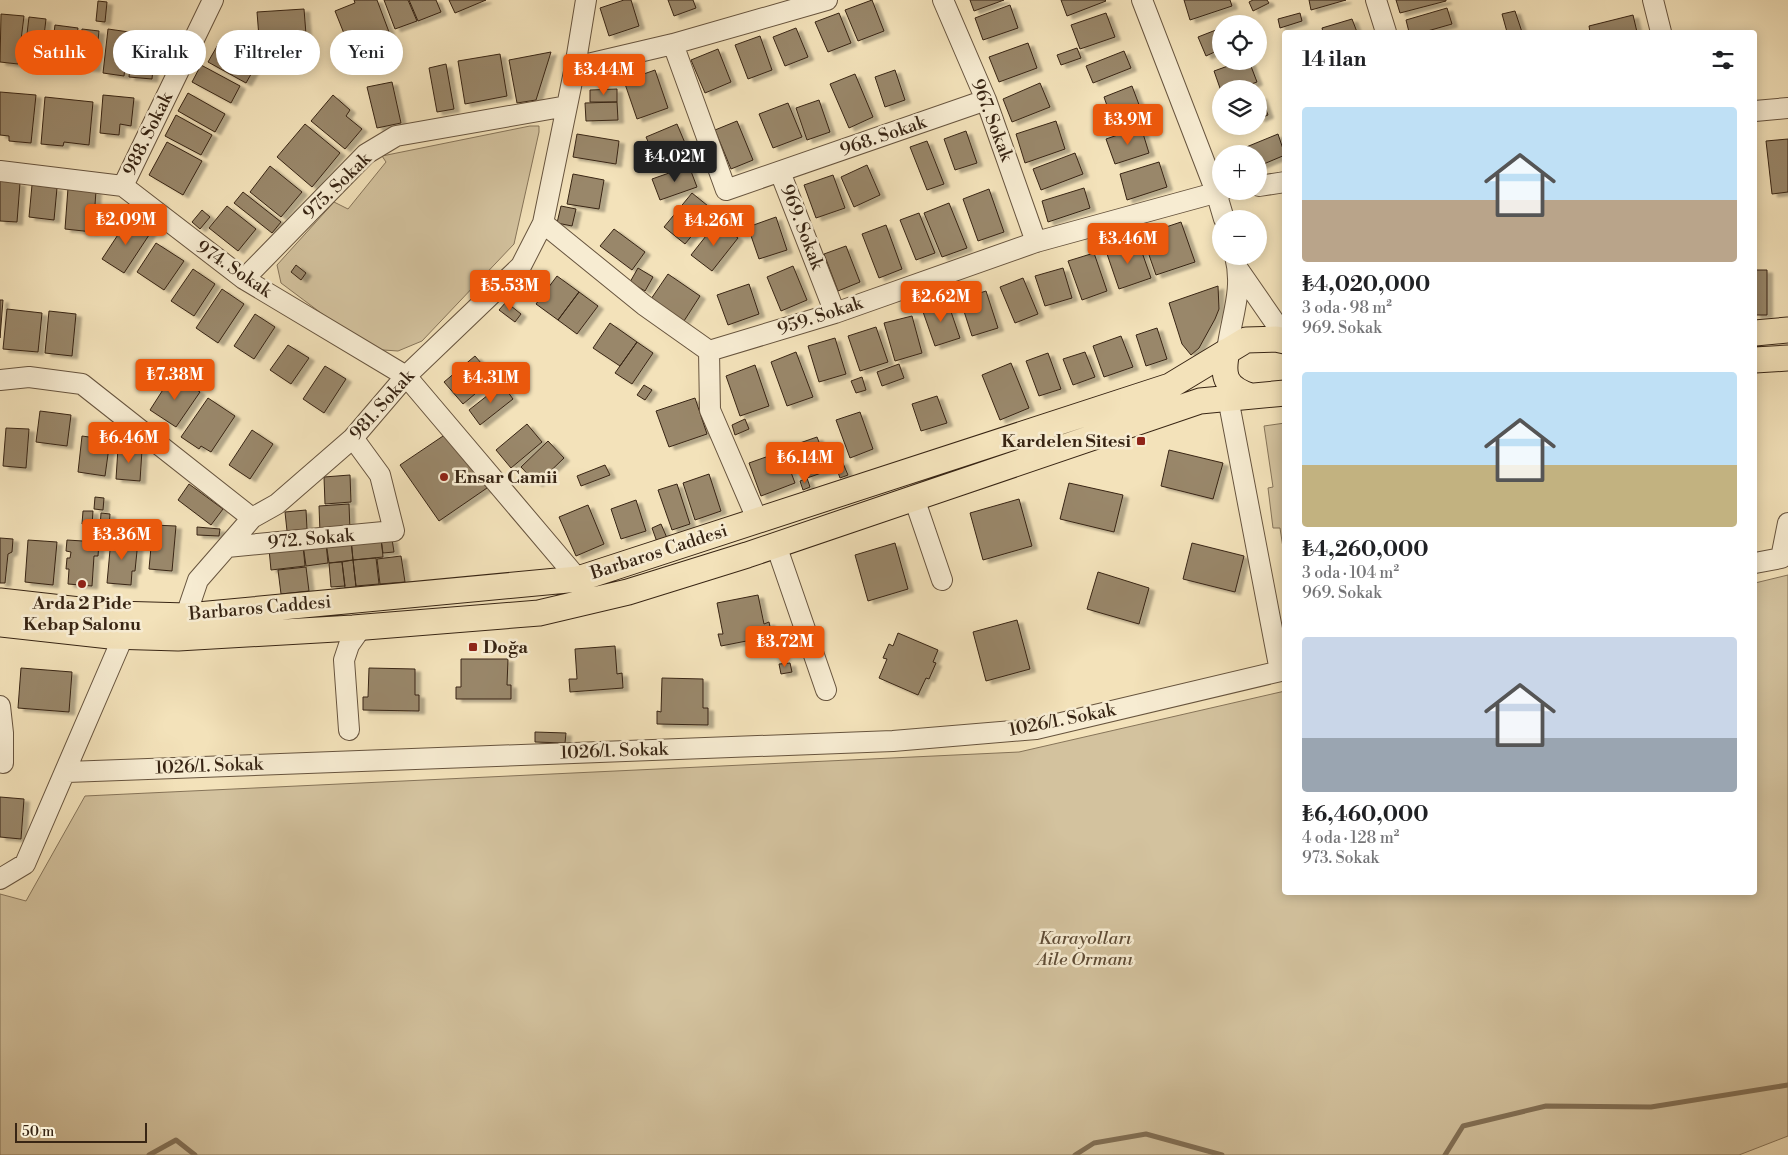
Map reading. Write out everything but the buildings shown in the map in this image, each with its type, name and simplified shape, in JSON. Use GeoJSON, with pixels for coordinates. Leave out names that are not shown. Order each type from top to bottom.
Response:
{"type":"FeatureCollection","features":[{"type":"Feature","properties":{"kind":"main road"},"geometry":{"type":"LineString","coordinates":[[1757,333],[1788,330]]}},
{"type":"Feature","properties":{"kind":"main road","name":"Barbaros Caddesi"},"geometry":{"type":"LineString","coordinates":[[0,624],[124,637],[183,627],[578,579],[757,519],[1170,386],[1246,340],[1282,340]]}},
{"type":"Feature","properties":{"kind":"main road"},"geometry":{"type":"LineString","coordinates":[[1227,351],[1224,372],[1227,380],[1239,397]]}},
{"type":"Feature","properties":{"kind":"main road"},"geometry":{"type":"LineString","coordinates":[[1757,360],[1788,358]]}},
{"type":"Feature","properties":{"kind":"main road","name":"Barbaros Caddesi"},"geometry":{"type":"LineString","coordinates":[[0,601],[115,614],[183,627],[361,628],[539,613],[628,592],[776,545],[1200,401],[1282,393]]}},
{"type":"Feature","properties":{"kind":"street","name":"988. Sokak"},"geometry":{"type":"LineString","coordinates":[[123,186],[213,0]]}},
{"type":"Feature","properties":{"kind":"street","name":"981. Sokak"},"geometry":{"type":"LineString","coordinates":[[183,627],[198,580],[252,518],[278,504],[353,438],[406,376],[521,266],[543,223],[575,67],[586,0]]}},
{"type":"Feature","properties":{"kind":"street"},"geometry":{"type":"LineString","coordinates":[[575,67],[673,44],[827,0]]}},
{"type":"Feature","properties":{"kind":"street","name":"967. Sokak"},"geometry":{"type":"LineString","coordinates":[[943,0],[986,100],[1036,242]]}},
{"type":"Feature","properties":{"kind":"street"},"geometry":{"type":"LineString","coordinates":[[1142,0],[1212,175]]}},
{"type":"Feature","properties":{"kind":"street"},"geometry":{"type":"LineString","coordinates":[[1376,0],[1385,30]]}},
{"type":"Feature","properties":{"kind":"street"},"geometry":{"type":"LineString","coordinates":[[1653,0],[1660,30]]}},
{"type":"Feature","properties":{"kind":"street","name":"969. Sokak"},"geometry":{"type":"LineString","coordinates":[[673,44],[726,190],[780,172],[835,313]]}},
{"type":"Feature","properties":{"kind":"street","name":"968. Sokak"},"geometry":{"type":"LineString","coordinates":[[780,172],[986,100]]}},
{"type":"Feature","properties":{"kind":"street","name":"975. Sokak"},"geometry":{"type":"LineString","coordinates":[[244,279],[366,154],[396,136],[567,106]]}},
{"type":"Feature","properties":{"kind":"street"},"geometry":{"type":"LineString","coordinates":[[1757,111],[1788,108]]}},
{"type":"Feature","properties":{"kind":"street"},"geometry":{"type":"LineString","coordinates":[[0,171],[123,186]]}},
{"type":"Feature","properties":{"kind":"street"},"geometry":{"type":"LineString","coordinates":[[1267,185],[1282,182]]}},
{"type":"Feature","properties":{"kind":"street","name":"974. Sokak"},"geometry":{"type":"LineString","coordinates":[[123,186],[244,279],[406,376],[578,579]]}},
{"type":"Feature","properties":{"kind":"street","name":"959. Sokak"},"geometry":{"type":"LineString","coordinates":[[709,351],[835,313],[1036,242],[1212,194]]}},
{"type":"Feature","properties":{"kind":"street"},"geometry":{"type":"LineString","coordinates":[[543,223],[644,305],[709,351],[710,410],[757,519]]}},
{"type":"Feature","properties":{"kind":"street"},"geometry":{"type":"LineString","coordinates":[[1227,351],[1237,299],[1236,265]]}},
{"type":"Feature","properties":{"kind":"street"},"geometry":{"type":"LineString","coordinates":[[1237,265],[1282,332]]}},
{"type":"Feature","properties":{"kind":"street"},"geometry":{"type":"LineString","coordinates":[[0,380],[29,377],[82,384],[252,518]]}},
{"type":"Feature","properties":{"kind":"street"},"geometry":{"type":"LineString","coordinates":[[1239,397],[1282,665]]}},
{"type":"Feature","properties":{"kind":"street","name":"972. Sokak"},"geometry":{"type":"LineString","coordinates":[[227,546],[394,531],[380,475],[353,438]]}},
{"type":"Feature","properties":{"kind":"street"},"geometry":{"type":"LineString","coordinates":[[914,498],[942,580]]}},
{"type":"Feature","properties":{"kind":"street"},"geometry":{"type":"LineString","coordinates":[[1757,563],[1781,558],[1788,523]]}},
{"type":"Feature","properties":{"kind":"street"},"geometry":{"type":"LineString","coordinates":[[776,545],[826,690]]}},
{"type":"Feature","properties":{"kind":"street"},"geometry":{"type":"LineString","coordinates":[[350,730],[344,660],[349,645],[361,628]]}},
{"type":"Feature","properties":{"kind":"street"},"geometry":{"type":"LineString","coordinates":[[0,879],[25,864],[124,637]]}},
{"type":"Feature","properties":{"kind":"street","name":"1026/1. Sokak"},"geometry":{"type":"LineString","coordinates":[[66,772],[893,741],[1036,730],[1282,671]]}},
{"type":"Feature","properties":{"kind":"street"},"geometry":{"type":"LineString","coordinates":[[0,706],[3,733],[3,763]]}},
{"type":"Feature","properties":{"kind":"green space"},"geometry":{"type":"Polygon","coordinates":[[[530,126],[539,126],[539,132],[514,244],[422,341],[398,351],[369,349],[281,283],[277,265],[334,202],[348,209],[386,162],[382,156],[530,126]]]}},
{"type":"Feature","properties":{"kind":"green space"},"geometry":{"type":"Polygon","coordinates":[[[1282,423],[1282,541],[1280,528],[1273,528],[1268,488],[1273,487],[1264,426],[1282,423]]]}},
{"type":"Feature","properties":{"kind":"green space","name":"Karayolları Aile Ormanı"},"geometry":{"type":"Polygon","coordinates":[[[1788,575],[1788,1136],[1739,1155],[0,1155],[0,894],[26,901],[85,796],[1019,752],[1282,692],[1282,895],[1757,895],[1757,583],[1788,575]]]}},
{"type":"Feature","properties":{"kind":"waterway"},"geometry":{"type":"LineString","coordinates":[[1445,1155],[1463,1126],[1546,1106],[1651,1107],[1788,1085]]}},
{"type":"Feature","properties":{"kind":"waterway"},"geometry":{"type":"LineString","coordinates":[[1075,1155],[1094,1143],[1146,1134],[1222,1155]]}},
{"type":"Feature","properties":{"kind":"waterway"},"geometry":{"type":"LineString","coordinates":[[149,1155],[176,1140],[195,1155]]}},
{"type":"Feature","properties":{"kind":"place","name":"Kardelen Sitesi"},"geometry":{"type":"Point","coordinates":[1141,441]}},
{"type":"Feature","properties":{"kind":"place","name":"Ensar Camii"},"geometry":{"type":"Point","coordinates":[444,477]}},
{"type":"Feature","properties":{"kind":"place","name":"Arda 2 Pide Kebap Salonu"},"geometry":{"type":"Point","coordinates":[82,584]}},
{"type":"Feature","properties":{"kind":"place","name":"Doğa"},"geometry":{"type":"Point","coordinates":[473,647]}}]}
